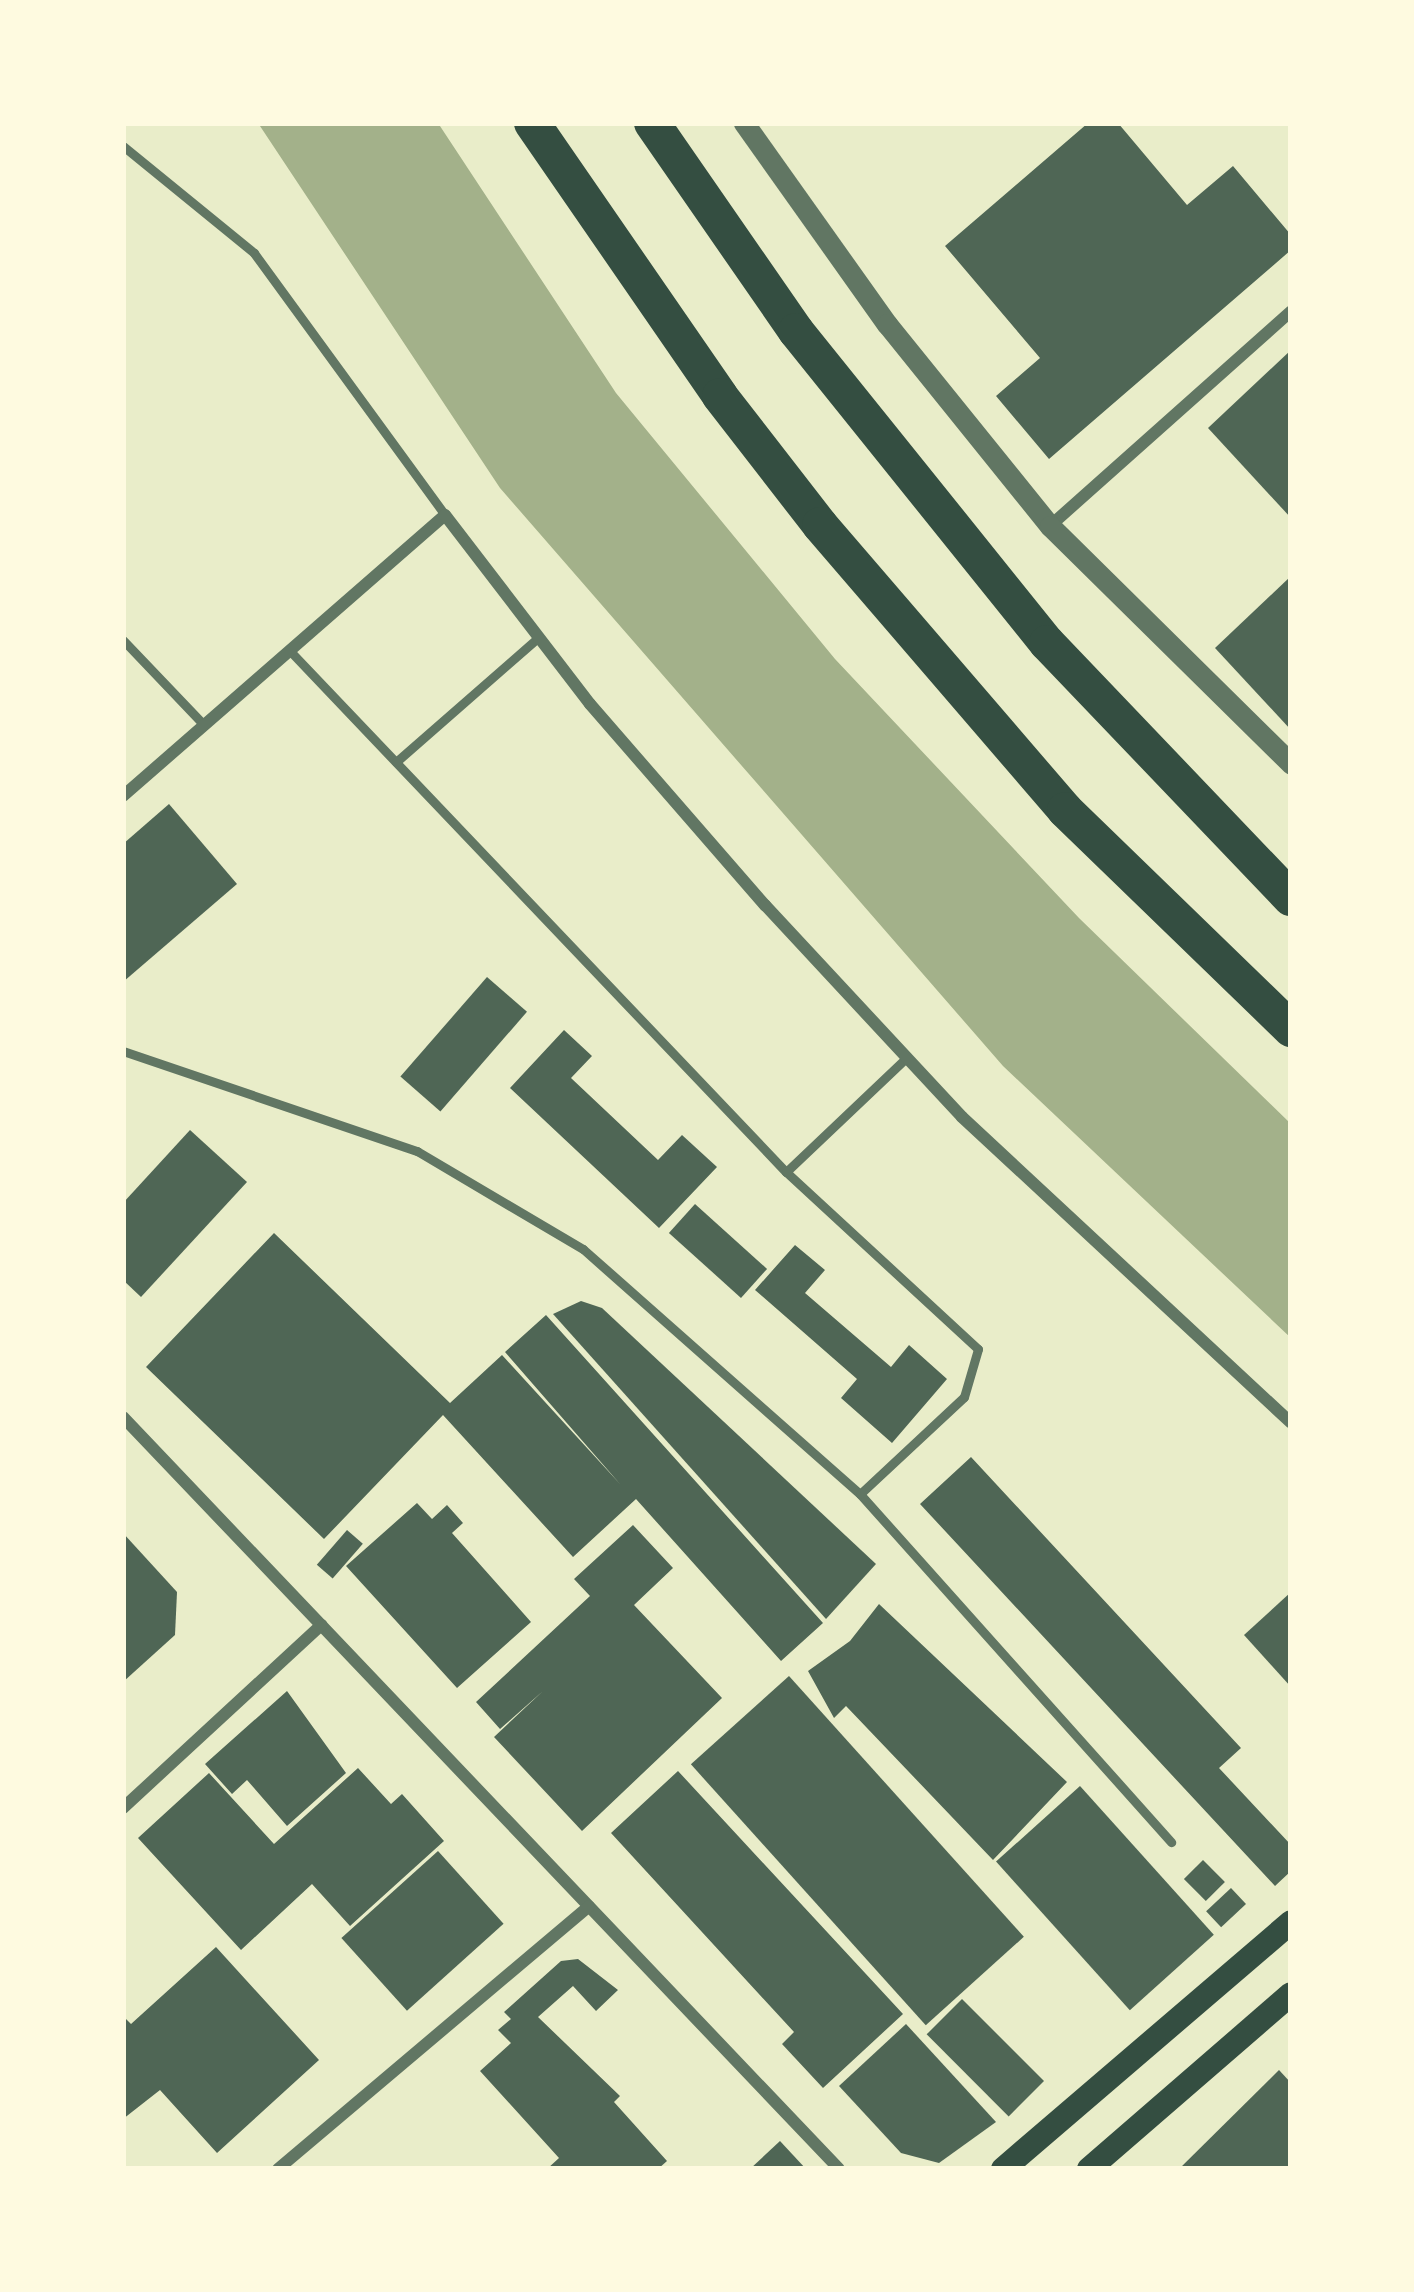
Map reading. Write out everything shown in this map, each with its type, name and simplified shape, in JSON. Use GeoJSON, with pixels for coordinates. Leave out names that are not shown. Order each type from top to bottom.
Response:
{"type":"FeatureCollection","features":[{"type":"Feature","properties":{"kind":"highway"},"geometry":{"type":"LineString","coordinates":[[532,123],[763,451],[1065,810],[1291,1029]]}},
{"type":"Feature","properties":{"kind":"highway"},"geometry":{"type":"LineString","coordinates":[[652,123],[809,349],[1047,643],[1291,898]]}},
{"type":"Feature","properties":{"kind":"main road"},"geometry":{"type":"LineString","coordinates":[[1003,2169],[1291,1922]]}},
{"type":"Feature","properties":{"kind":"main road"},"geometry":{"type":"LineString","coordinates":[[1089,2169],[1291,1994]]}},
{"type":"Feature","properties":{"kind":"street"},"geometry":{"type":"LineString","coordinates":[[744,123],[887,324],[1050,526],[1291,764]]}},
{"type":"Feature","properties":{"kind":"street"},"geometry":{"type":"LineString","coordinates":[[1050,526],[1291,310]]}},
{"type":"Feature","properties":{"kind":"street"},"geometry":{"type":"LineString","coordinates":[[123,796],[446,515],[538,637],[765,905],[907,1057],[1291,1424]]}},
{"type":"Feature","properties":{"kind":"street"},"geometry":{"type":"LineString","coordinates":[[123,1417],[839,2169]]}},
{"type":"Feature","properties":{"kind":"street"},"geometry":{"type":"LineString","coordinates":[[123,1808],[321,1625]]}},
{"type":"Feature","properties":{"kind":"street"},"geometry":{"type":"LineString","coordinates":[[278,2169],[589,1906]]}},
{"type":"Feature","properties":{"kind":"lane"},"geometry":{"type":"LineString","coordinates":[[123,146],[254,253],[446,515]]}},
{"type":"Feature","properties":{"kind":"lane"},"geometry":{"type":"LineString","coordinates":[[395,762],[538,637]]}},
{"type":"Feature","properties":{"kind":"lane"},"geometry":{"type":"LineString","coordinates":[[123,640],[204,725]]}},
{"type":"Feature","properties":{"kind":"lane"},"geometry":{"type":"LineString","coordinates":[[291,652],[786,1172],[978,1349],[964,1397],[860,1494]]}},
{"type":"Feature","properties":{"kind":"lane"},"geometry":{"type":"LineString","coordinates":[[123,1051],[417,1150],[583,1250],[860,1494],[1171,1842]]}},
{"type":"Feature","properties":{"kind":"lane"},"geometry":{"type":"LineString","coordinates":[[786,1172],[907,1057]]}},
{"type":"Feature","properties":{"kind":"shaded area"},"geometry":{"type":"Polygon","coordinates":[[[258,123],[438,123],[616,393],[835,659],[1079,918],[1291,1124],[1291,1338],[1003,1066],[500,488],[258,123]]]}},
{"type":"Feature","properties":{"kind":"building"},"geometry":{"type":"Polygon","coordinates":[[[1088,123],[1118,123],[1187,205],[1233,166],[1291,235],[1291,250],[1049,459],[996,396],[1040,358],[945,246],[1088,123]]]}},
{"type":"Feature","properties":{"kind":"building"},"geometry":{"type":"Polygon","coordinates":[[[1291,350],[1291,518],[1208,428],[1291,350]]]}},
{"type":"Feature","properties":{"kind":"building"},"geometry":{"type":"Polygon","coordinates":[[[1291,576],[1291,730],[1215,648],[1291,576]]]}},
{"type":"Feature","properties":{"kind":"building"},"geometry":{"type":"Polygon","coordinates":[[[169,804],[237,884],[123,982],[123,844],[169,804]]]}},
{"type":"Feature","properties":{"kind":"building"},"geometry":{"type":"Polygon","coordinates":[[[487,977],[527,1012],[440,1111],[400,1077],[487,977]]]}},
{"type":"Feature","properties":{"kind":"building"},"geometry":{"type":"Polygon","coordinates":[[[564,1030],[592,1056],[571,1078],[658,1160],[682,1135],[717,1167],[659,1228],[510,1088],[564,1030]]]}},
{"type":"Feature","properties":{"kind":"building"},"geometry":{"type":"Polygon","coordinates":[[[190,1130],[247,1182],[141,1297],[123,1280],[123,1203],[190,1130]]]}},
{"type":"Feature","properties":{"kind":"building"},"geometry":{"type":"Polygon","coordinates":[[[695,1204],[767,1269],[741,1298],[669,1233],[695,1204]]]}},
{"type":"Feature","properties":{"kind":"building"},"geometry":{"type":"Polygon","coordinates":[[[274,1233],[450,1403],[502,1355],[620,1484],[505,1352],[546,1315],[823,1623],[781,1661],[636,1499],[573,1557],[443,1415],[324,1539],[146,1367],[274,1233]]]}},
{"type":"Feature","properties":{"kind":"building"},"geometry":{"type":"Polygon","coordinates":[[[795,1245],[825,1270],[805,1293],[891,1367],[909,1345],[947,1379],[892,1443],[841,1398],[857,1379],[755,1290],[795,1245]]]}},
{"type":"Feature","properties":{"kind":"building"},"geometry":{"type":"Polygon","coordinates":[[[581,1301],[602,1308],[876,1564],[826,1619],[553,1314],[581,1301]]]}},
{"type":"Feature","properties":{"kind":"building"},"geometry":{"type":"Polygon","coordinates":[[[971,1457],[1241,1748],[1219,1768],[1291,1845],[1291,1871],[1275,1886],[920,1504],[971,1457]]]}},
{"type":"Feature","properties":{"kind":"building"},"geometry":{"type":"Polygon","coordinates":[[[417,1503],[432,1519],[447,1505],[463,1523],[452,1533],[531,1622],[457,1688],[346,1566],[417,1503]]]}},
{"type":"Feature","properties":{"kind":"building"},"geometry":{"type":"Polygon","coordinates":[[[633,1525],[673,1568],[634,1605],[722,1698],[582,1831],[494,1737],[543,1691],[500,1729],[476,1702],[590,1596],[574,1579],[633,1525]]]}},
{"type":"Feature","properties":{"kind":"building"},"geometry":{"type":"Polygon","coordinates":[[[347,1530],[363,1544],[333,1578],[317,1565],[347,1530]]]}},
{"type":"Feature","properties":{"kind":"building"},"geometry":{"type":"Polygon","coordinates":[[[123,1533],[177,1592],[175,1635],[123,1682],[123,1533]]]}},
{"type":"Feature","properties":{"kind":"building"},"geometry":{"type":"Polygon","coordinates":[[[1291,1592],[1291,1687],[1244,1635],[1291,1592]]]}},
{"type":"Feature","properties":{"kind":"building"},"geometry":{"type":"Polygon","coordinates":[[[879,1604],[1067,1782],[993,1860],[846,1706],[834,1718],[808,1671],[850,1641],[879,1604]]]}},
{"type":"Feature","properties":{"kind":"building"},"geometry":{"type":"Polygon","coordinates":[[[789,1676],[1024,1937],[926,2025],[691,1764],[789,1676]]]}},
{"type":"Feature","properties":{"kind":"building"},"geometry":{"type":"Polygon","coordinates":[[[287,1691],[346,1773],[287,1826],[247,1780],[232,1794],[205,1764],[287,1691]]]}},
{"type":"Feature","properties":{"kind":"building"},"geometry":{"type":"Polygon","coordinates":[[[358,1768],[391,1804],[402,1794],[444,1841],[350,1926],[312,1884],[241,1950],[138,1838],[209,1773],[274,1844],[358,1768]]]}},
{"type":"Feature","properties":{"kind":"building"},"geometry":{"type":"Polygon","coordinates":[[[678,1771],[903,2014],[823,2088],[782,2044],[794,2032],[611,1833],[678,1771]]]}},
{"type":"Feature","properties":{"kind":"building"},"geometry":{"type":"Polygon","coordinates":[[[1080,1786],[1214,1935],[1130,2010],[996,1862],[1080,1786]]]}},
{"type":"Feature","properties":{"kind":"building"},"geometry":{"type":"Polygon","coordinates":[[[438,1851],[504,1924],[407,2011],[341,1938],[438,1851]]]}},
{"type":"Feature","properties":{"kind":"building"},"geometry":{"type":"Polygon","coordinates":[[[1203,1860],[1225,1882],[1206,1901],[1184,1879],[1203,1860]]]}},
{"type":"Feature","properties":{"kind":"building"},"geometry":{"type":"Polygon","coordinates":[[[1231,1888],[1246,1904],[1221,1927],[1206,1911],[1231,1888]]]}},
{"type":"Feature","properties":{"kind":"building"},"geometry":{"type":"Polygon","coordinates":[[[216,1947],[319,2060],[217,2153],[160,2090],[123,2119],[123,2016],[131,2024],[216,1947]]]}},
{"type":"Feature","properties":{"kind":"building"},"geometry":{"type":"Polygon","coordinates":[[[578,1959],[618,1990],[596,2011],[573,1986],[538,2017],[620,2096],[614,2102],[667,2161],[658,2169],[547,2169],[559,2158],[480,2071],[511,2043],[498,2030],[511,2019],[504,2012],[561,1961],[578,1959]]]}},
{"type":"Feature","properties":{"kind":"building"},"geometry":{"type":"Polygon","coordinates":[[[962,1999],[1044,2081],[1009,2116],[927,2034],[962,1999]]]}},
{"type":"Feature","properties":{"kind":"building"},"geometry":{"type":"Polygon","coordinates":[[[906,2024],[996,2122],[939,2163],[901,2153],[839,2086],[906,2024]]]}},
{"type":"Feature","properties":{"kind":"building"},"geometry":{"type":"Polygon","coordinates":[[[1279,2070],[1291,2083],[1291,2169],[1179,2169],[1279,2070]]]}},
{"type":"Feature","properties":{"kind":"building"},"geometry":{"type":"Polygon","coordinates":[[[780,2141],[806,2169],[750,2169],[780,2141]]]}}]}
